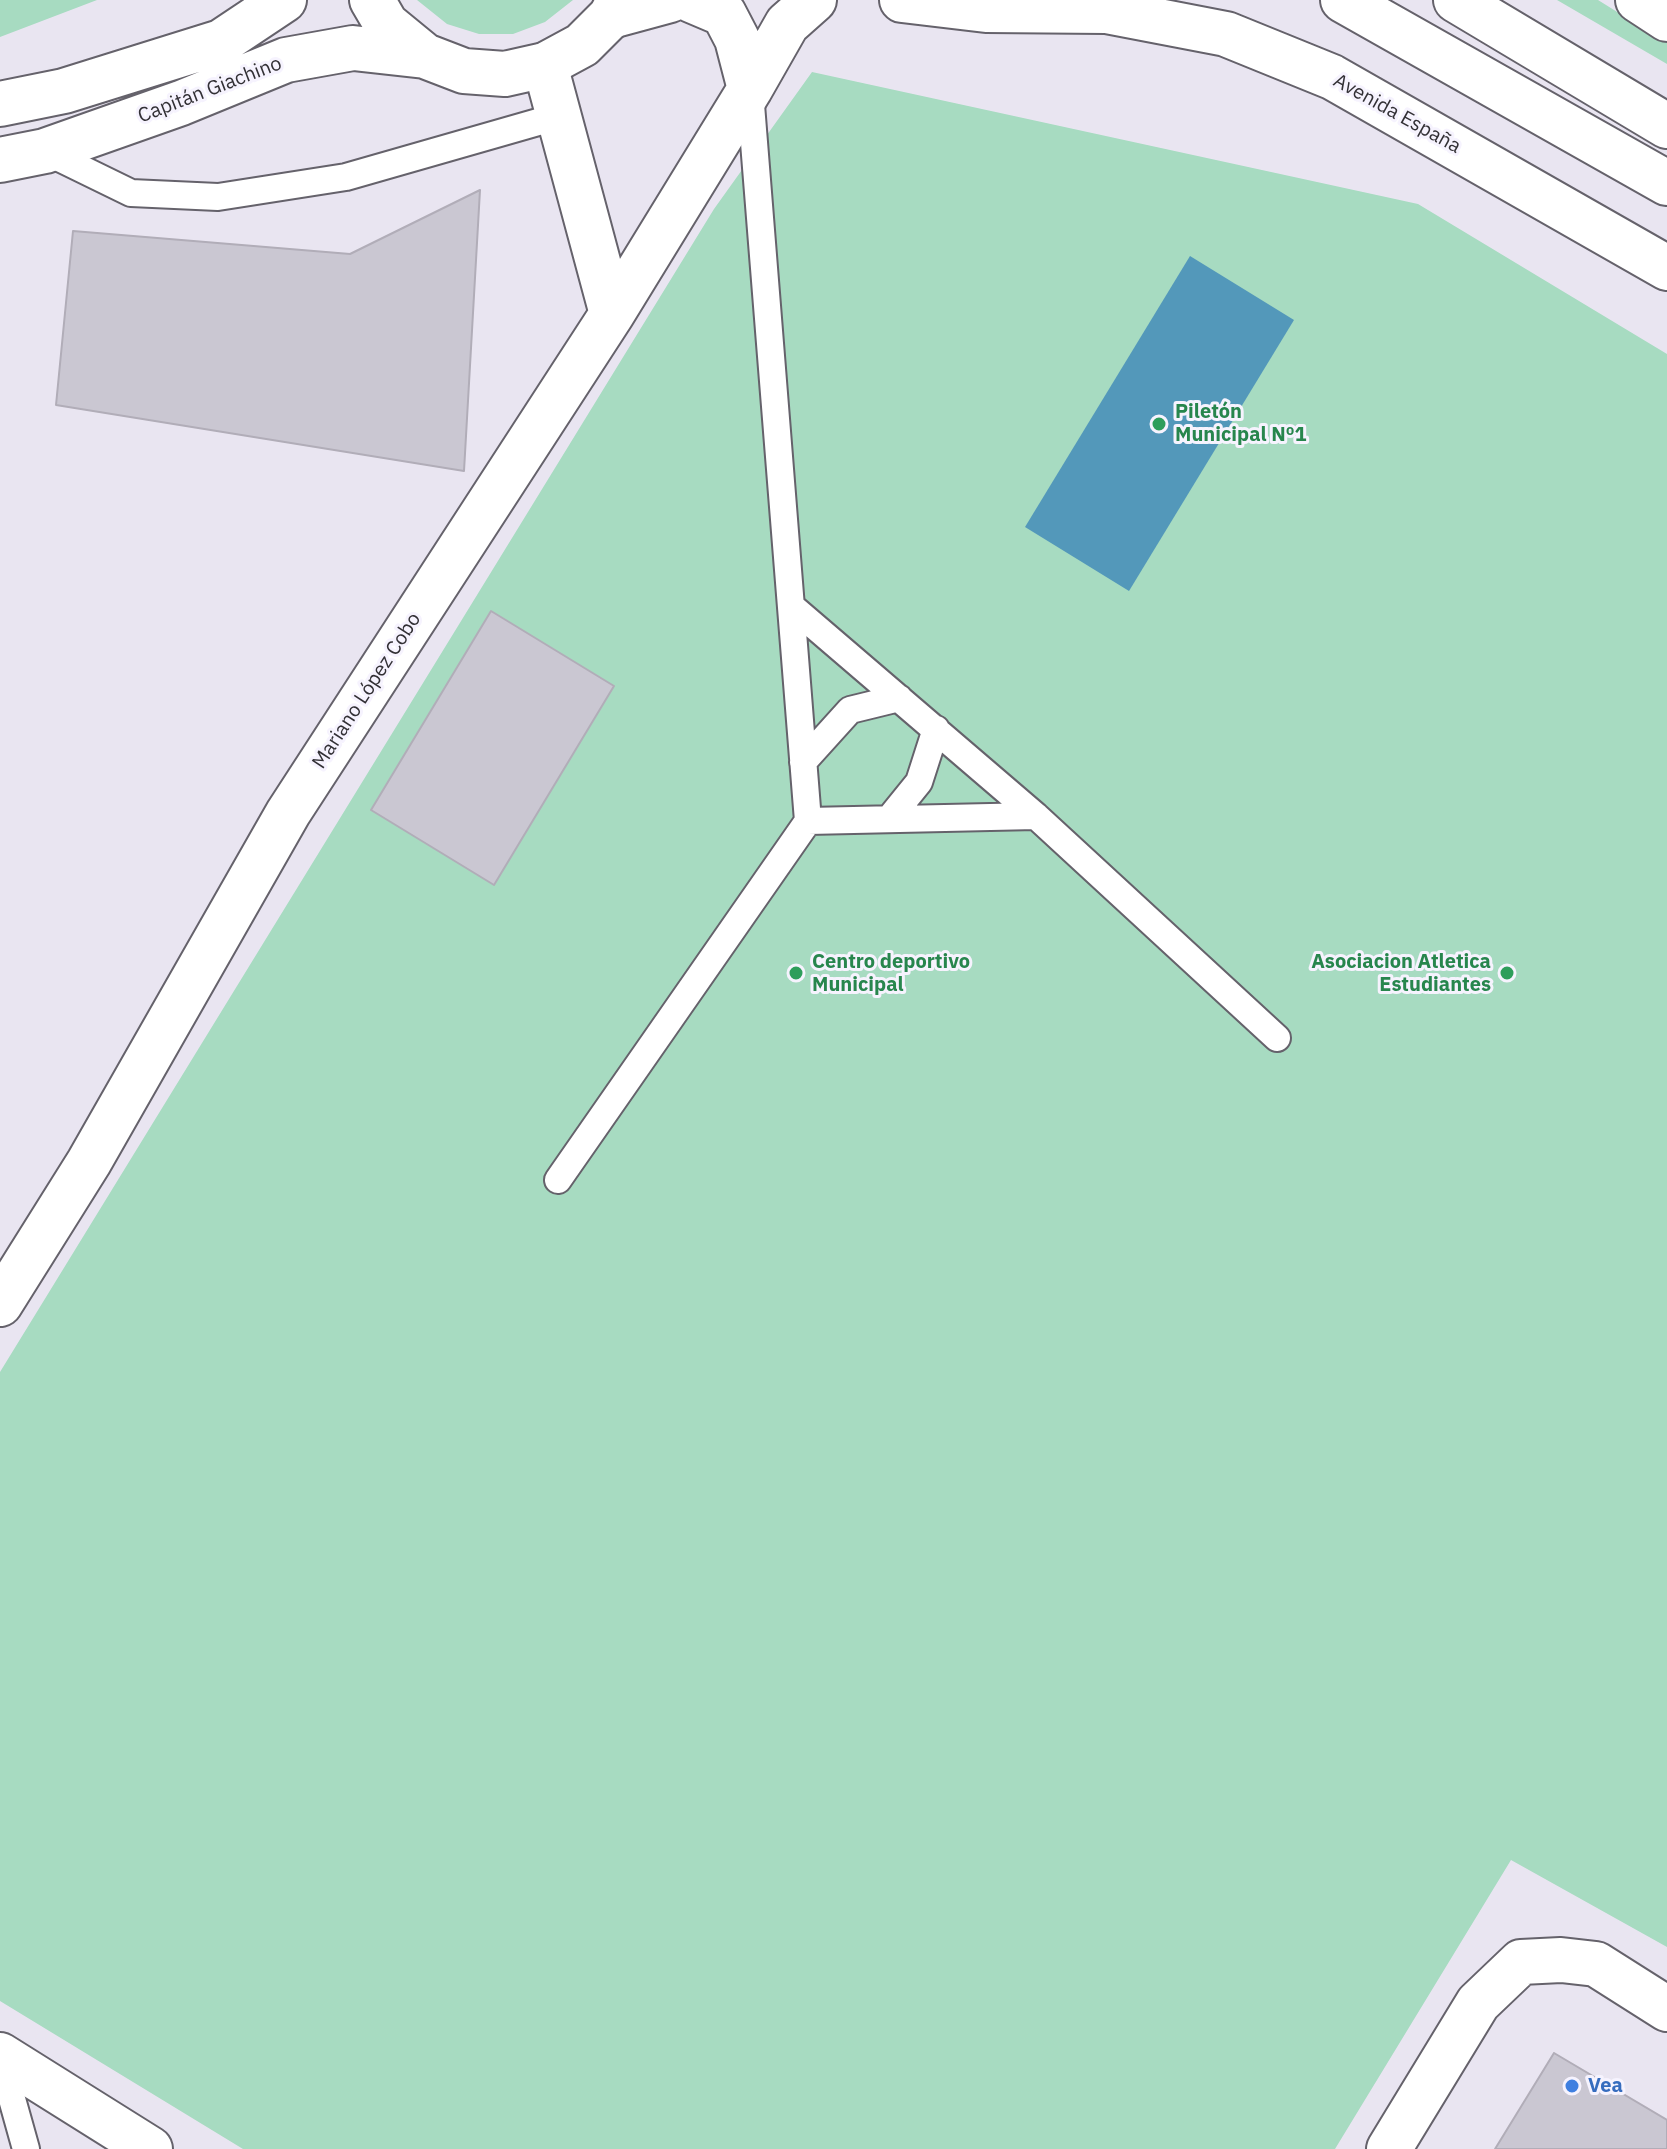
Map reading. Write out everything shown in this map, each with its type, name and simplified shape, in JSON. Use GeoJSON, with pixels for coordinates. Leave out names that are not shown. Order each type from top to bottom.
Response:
{"type":"FeatureCollection","features":[{"type":"Feature","properties":{"kind":"street","name":"Capitán Giachino"},"geometry":{"type":"LineString","coordinates":[[0,104],[64,91],[221,42],[284,0]]}},
{"type":"Feature","properties":{"kind":"street"},"geometry":{"type":"LineString","coordinates":[[372,0],[386,24],[425,56],[464,71],[505,74],[545,65],[582,45],[615,8],[670,0]]}},
{"type":"Feature","properties":{"kind":"street"},"geometry":{"type":"LineString","coordinates":[[691,0],[724,14],[737,39],[750,89]]}},
{"type":"Feature","properties":{"kind":"street","name":"Mariano López Cobo"},"geometry":{"type":"LineString","coordinates":[[0,1304],[89,1162],[288,813],[612,314],[787,24],[814,0]]}},
{"type":"Feature","properties":{"kind":"street","name":"Avenida España"},"geometry":{"type":"LineString","coordinates":[[902,0],[986,10],[1106,11],[1226,34],[1332,77],[1667,268]]}},
{"type":"Feature","properties":{"kind":"street"},"geometry":{"type":"LineString","coordinates":[[1343,0],[1667,183]]}},
{"type":"Feature","properties":{"kind":"street"},"geometry":{"type":"LineString","coordinates":[[1456,0],[1667,126]]}},
{"type":"Feature","properties":{"kind":"street"},"geometry":{"type":"LineString","coordinates":[[1638,0],[1667,19]]}},
{"type":"Feature","properties":{"kind":"street","name":"Capitán Giachino"},"geometry":{"type":"LineString","coordinates":[[0,160],[45,151],[181,103],[286,60],[353,48],[425,56]]}},
{"type":"Feature","properties":{"kind":"street"},"geometry":{"type":"LineString","coordinates":[[545,65],[612,314]]}},
{"type":"Feature","properties":{"kind":"street"},"geometry":{"type":"LineString","coordinates":[[1389,2149],[1478,2003],[1521,1962],[1561,1960],[1596,1964],[1667,2009]]}},
{"type":"Feature","properties":{"kind":"street"},"geometry":{"type":"LineString","coordinates":[[0,2056],[150,2149]]}},
{"type":"Feature","properties":{"kind":"lane"},"geometry":{"type":"LineString","coordinates":[[558,1180],[808,821],[750,89]]}},
{"type":"Feature","properties":{"kind":"lane"},"geometry":{"type":"LineString","coordinates":[[45,151],[131,193],[218,197],[346,177],[559,116]]}},
{"type":"Feature","properties":{"kind":"lane"},"geometry":{"type":"LineString","coordinates":[[791,606],[1036,816],[1277,1038]]}},
{"type":"Feature","properties":{"kind":"lane"},"geometry":{"type":"LineString","coordinates":[[803,762],[850,710],[899,698]]}},
{"type":"Feature","properties":{"kind":"lane"},"geometry":{"type":"LineString","coordinates":[[889,819],[919,782],[936,729]]}},
{"type":"Feature","properties":{"kind":"lane"},"geometry":{"type":"LineString","coordinates":[[808,821],[1036,816]]}},
{"type":"Feature","properties":{"kind":"lane"},"geometry":{"type":"LineString","coordinates":[[0,2056],[26,2149]]}},
{"type":"Feature","properties":{"kind":"green space"},"geometry":{"type":"Polygon","coordinates":[[[0,0],[97,0],[0,37],[0,0]]]}},
{"type":"Feature","properties":{"kind":"green space"},"geometry":{"type":"Polygon","coordinates":[[[417,0],[573,0],[545,22],[513,34],[479,34],[447,24],[417,0]]]}},
{"type":"Feature","properties":{"kind":"green space"},"geometry":{"type":"Polygon","coordinates":[[[1557,0],[1598,0],[1667,43],[1667,64],[1557,0]]]}},
{"type":"Feature","properties":{"kind":"green space","name":"Centro deportivo Municipal"},"geometry":{"type":"Polygon","coordinates":[[[812,72],[1418,204],[1667,354],[1667,1947],[1511,1860],[1335,2149],[243,2149],[0,2001],[0,1372],[714,209],[812,72]]]}},
{"type":"Feature","properties":{"kind":"water","name":"Piletón Municipal Nº1"},"geometry":{"type":"Polygon","coordinates":[[[1190,256],[1294,320],[1129,591],[1025,527],[1190,256]]]}},
{"type":"Feature","properties":{"kind":"building"},"geometry":{"type":"Polygon","coordinates":[[[480,190],[464,471],[56,405],[73,231],[350,254],[480,190]]]}},
{"type":"Feature","properties":{"kind":"building"},"geometry":{"type":"Polygon","coordinates":[[[491,611],[614,686],[494,885],[371,810],[491,611]]]}},
{"type":"Feature","properties":{"kind":"building","name":"Vea"},"geometry":{"type":"Polygon","coordinates":[[[1554,2053],[1667,2120],[1667,2149],[1495,2149],[1554,2053]]]}},
{"type":"Feature","properties":{"kind":"place","name":"Piletón Municipal Nº1"},"geometry":{"type":"Point","coordinates":[1159,424]}},
{"type":"Feature","properties":{"kind":"place","name":"Centro deportivo Municipal"},"geometry":{"type":"Point","coordinates":[796,973]}},
{"type":"Feature","properties":{"kind":"place","name":"Asociacion Atletica Estudiantes"},"geometry":{"type":"Point","coordinates":[1507,973]}},
{"type":"Feature","properties":{"kind":"place","name":"Vea"},"geometry":{"type":"Point","coordinates":[1572,2086]}}]}
